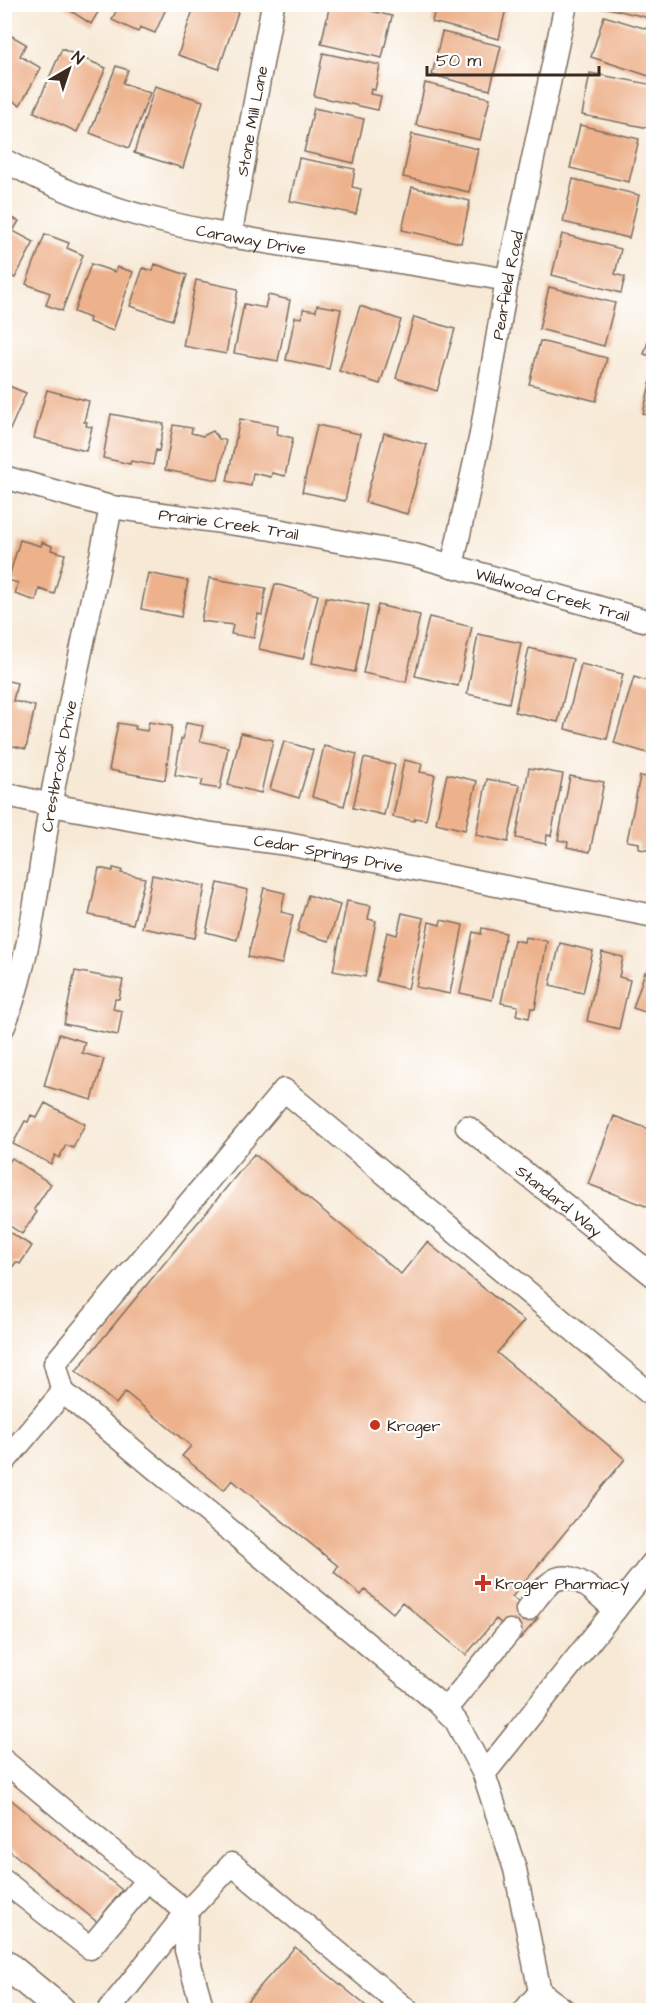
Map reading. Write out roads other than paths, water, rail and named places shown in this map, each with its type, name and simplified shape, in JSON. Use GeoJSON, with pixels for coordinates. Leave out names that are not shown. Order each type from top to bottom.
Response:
{"type":"FeatureCollection","features":[{"type":"Feature","properties":{"kind":"main road"},"geometry":{"type":"LineString","coordinates":[[4,1964],[61,2010]]}},
{"type":"Feature","properties":{"kind":"street","name":"Stone Mill Lane"},"geometry":{"type":"LineString","coordinates":[[230,237],[273,4]]}},
{"type":"Feature","properties":{"kind":"street","name":"Pearfield Road"},"geometry":{"type":"LineString","coordinates":[[452,566],[481,434],[507,280],[566,4]]}},
{"type":"Feature","properties":{"kind":"street","name":"Caraway Drive"},"geometry":{"type":"LineString","coordinates":[[4,160],[29,174],[90,200],[151,220],[230,237],[444,268],[507,280]]}},
{"type":"Feature","properties":{"kind":"street","name":"Prairie Creek Trail"},"geometry":{"type":"LineString","coordinates":[[4,477],[111,507],[266,528],[414,555],[452,566]]}},
{"type":"Feature","properties":{"kind":"street","name":"Crestbrook Drive"},"geometry":{"type":"LineString","coordinates":[[4,1026],[13,1004],[28,946],[51,805],[111,507]]}},
{"type":"Feature","properties":{"kind":"street","name":"Wildwood Creek Trail"},"geometry":{"type":"LineString","coordinates":[[452,566],[654,622]]}},
{"type":"Feature","properties":{"kind":"street","name":"Cedar Springs Drive"},"geometry":{"type":"LineString","coordinates":[[4,794],[51,805],[212,834],[287,844],[654,916]]}},
{"type":"Feature","properties":{"kind":"street"},"geometry":{"type":"LineString","coordinates":[[564,2010],[540,1992],[515,1869],[484,1774],[456,1721],[409,1678],[63,1392],[55,1363],[284,1090],[654,1397]]}},
{"type":"Feature","properties":{"kind":"street","name":"Standard Way"},"geometry":{"type":"LineString","coordinates":[[467,1127],[654,1276]]}},
{"type":"Feature","properties":{"kind":"street"},"geometry":{"type":"LineString","coordinates":[[4,1462],[63,1392]]}},
{"type":"Feature","properties":{"kind":"street"},"geometry":{"type":"LineString","coordinates":[[484,1774],[654,1561]]}},
{"type":"Feature","properties":{"kind":"street"},"geometry":{"type":"LineString","coordinates":[[527,1610],[550,1583],[560,1578],[572,1578],[584,1584],[615,1610]]}},
{"type":"Feature","properties":{"kind":"street"},"geometry":{"type":"LineString","coordinates":[[445,1710],[510,1631]]}},
{"type":"Feature","properties":{"kind":"street"},"geometry":{"type":"LineString","coordinates":[[4,1761],[187,1912]]}},
{"type":"Feature","properties":{"kind":"street"},"geometry":{"type":"LineString","coordinates":[[109,2010],[187,1912],[232,1864],[407,2010]]}},
{"type":"Feature","properties":{"kind":"street"},"geometry":{"type":"LineString","coordinates":[[4,1881],[90,1948],[147,1880]]}},
{"type":"Feature","properties":{"kind":"street"},"geometry":{"type":"LineString","coordinates":[[187,1912],[186,1950],[203,2010]]}},
{"type":"Feature","properties":{"kind":"street"},"geometry":{"type":"LineString","coordinates":[[525,2010],[540,1992]]}},
{"type":"Feature","properties":{"kind":"place","name":"Kroger"},"geometry":{"type":"Point","coordinates":[375,1425]}},
{"type":"Feature","properties":{"kind":"place","name":"Kroger Pharmacy"},"geometry":{"type":"Point","coordinates":[483,1583]}}]}
